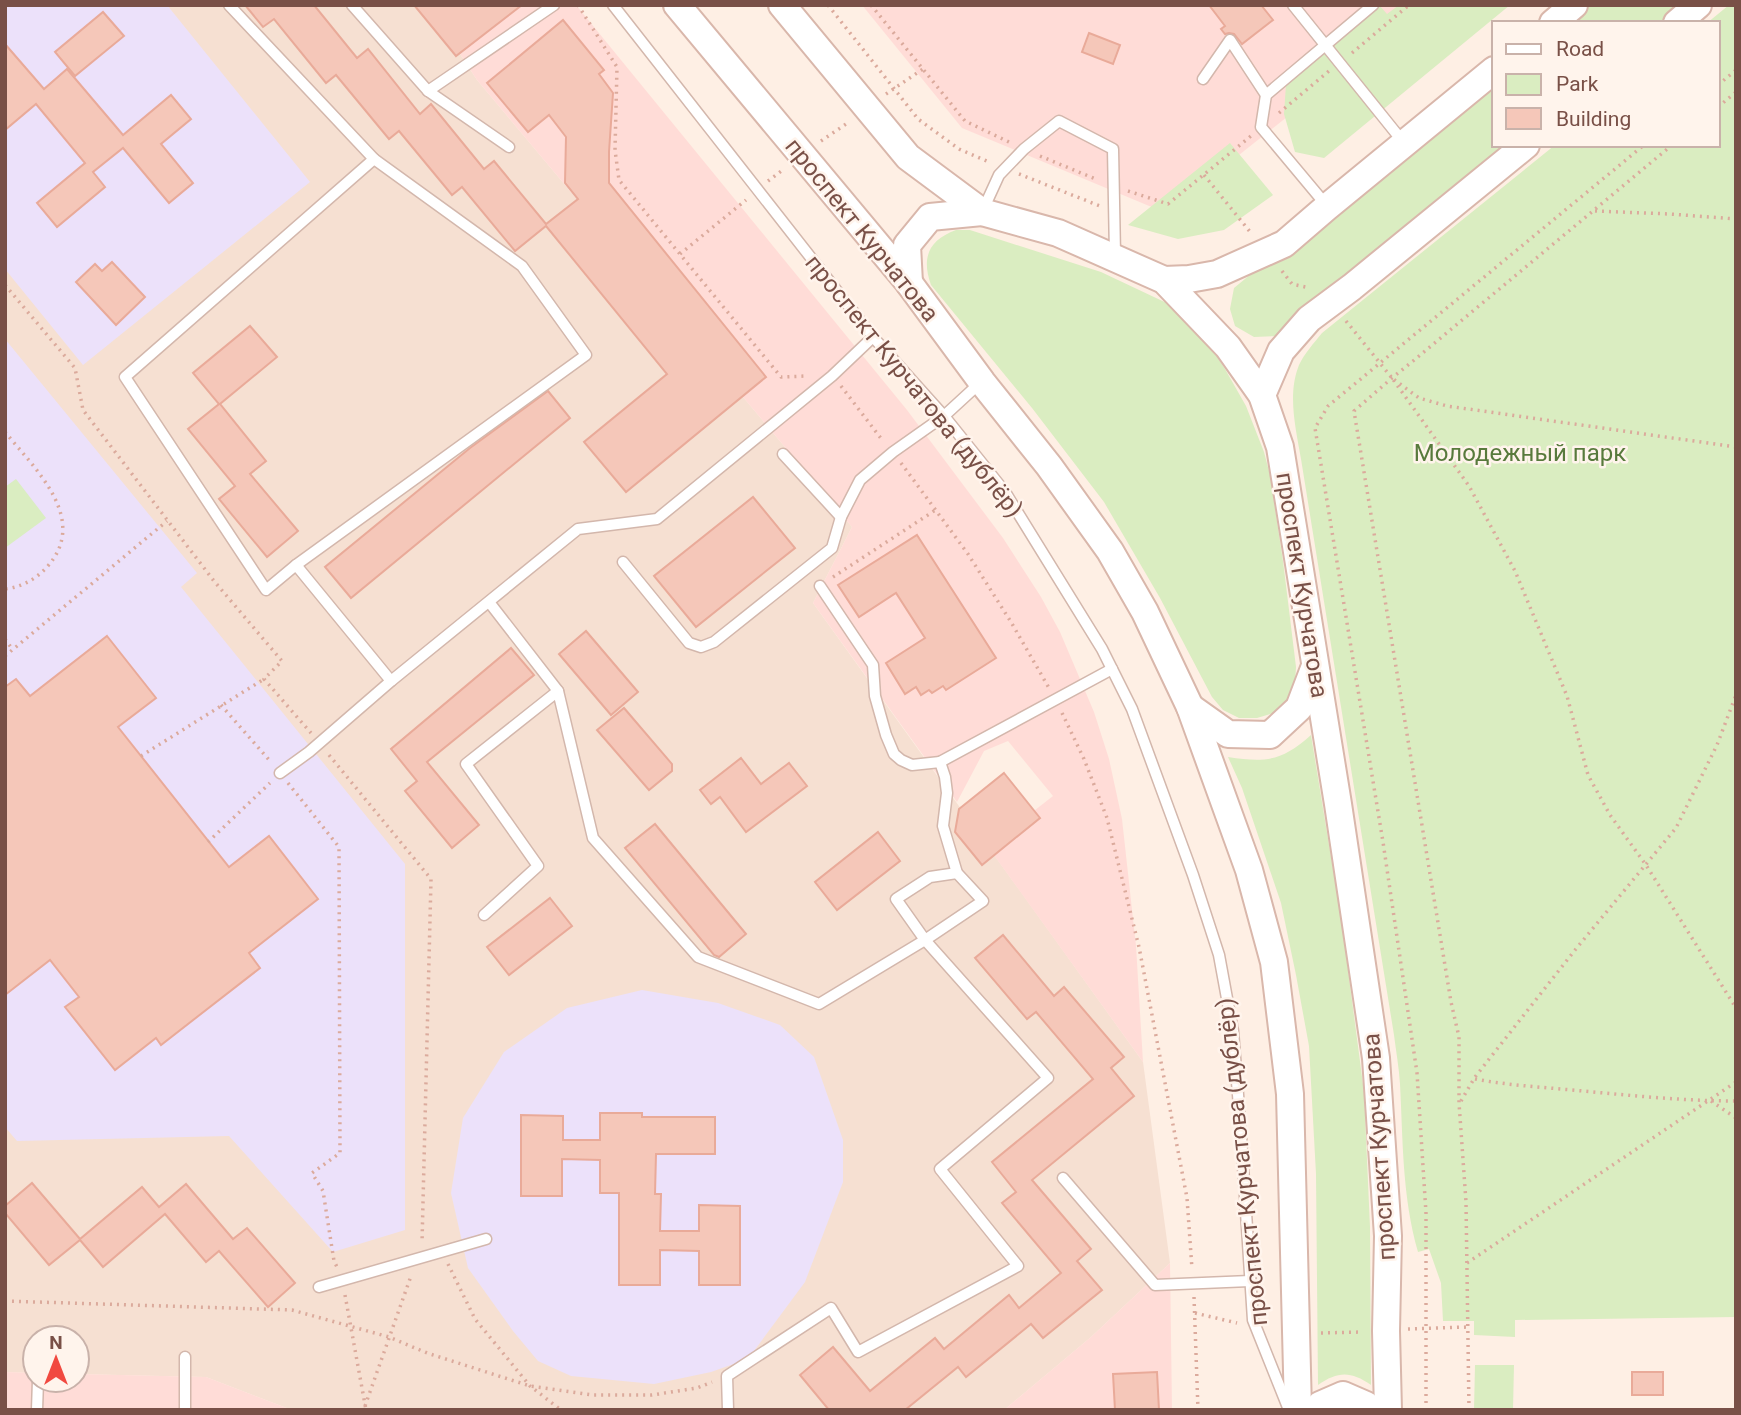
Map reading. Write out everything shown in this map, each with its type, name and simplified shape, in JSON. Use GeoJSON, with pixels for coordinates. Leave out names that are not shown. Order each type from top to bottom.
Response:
{"type":"FeatureCollection","features":[{"type":"Feature","properties":{"kind":"main road","name":"проспект Курчатова"},"geometry":{"type":"LineString","coordinates":[[677,5],[909,283],[982,382],[1049,466],[1110,551],[1145,612],[1190,707],[1248,870],[1273,962],[1290,1094],[1298,1410]]}},
{"type":"Feature","properties":{"kind":"main road","name":"проспект Курчатова"},"geometry":{"type":"LineString","coordinates":[[782,5],[908,157],[982,212],[1058,233],[1164,280],[1228,347],[1262,395],[1280,447],[1376,1059],[1388,1237],[1388,1410]]}},
{"type":"Feature","properties":{"kind":"main road"},"geometry":{"type":"LineString","coordinates":[[1555,21],[1574,5]]}},
{"type":"Feature","properties":{"kind":"main road"},"geometry":{"type":"LineString","coordinates":[[1678,21],[1698,5]]}},
{"type":"Feature","properties":{"kind":"main road"},"geometry":{"type":"LineString","coordinates":[[1164,280],[1217,274],[1284,244],[1492,72]]}},
{"type":"Feature","properties":{"kind":"main road"},"geometry":{"type":"LineString","coordinates":[[1262,395],[1281,351],[1309,319],[1524,147]]}},
{"type":"Feature","properties":{"kind":"main road"},"geometry":{"type":"LineString","coordinates":[[909,283],[907,245],[930,217],[982,212]]}},
{"type":"Feature","properties":{"kind":"main road"},"geometry":{"type":"LineString","coordinates":[[1190,707],[1228,734],[1270,735],[1298,708],[1315,663]]}},
{"type":"Feature","properties":{"kind":"main road"},"geometry":{"type":"LineString","coordinates":[[1316,1410],[1320,1405],[1343,1395],[1366,1405],[1370,1410]]}},
{"type":"Feature","properties":{"kind":"lane"},"geometry":{"type":"LineString","coordinates":[[229,5],[374,159],[522,266],[586,355],[296,565],[266,590],[125,377],[374,159]]}},
{"type":"Feature","properties":{"kind":"lane"},"geometry":{"type":"LineString","coordinates":[[352,5],[428,91],[509,147]]}},
{"type":"Feature","properties":{"kind":"lane"},"geometry":{"type":"LineString","coordinates":[[428,91],[554,5]]}},
{"type":"Feature","properties":{"kind":"lane","name":"проспект Курчатова (дублёр)"},"geometry":{"type":"LineString","coordinates":[[613,5],[873,337],[944,416],[1005,492],[1112,669],[1132,709],[1219,955],[1234,1044],[1253,1320],[1289,1410]]}},
{"type":"Feature","properties":{"kind":"lane"},"geometry":{"type":"LineString","coordinates":[[1293,5],[1405,143]]}},
{"type":"Feature","properties":{"kind":"lane"},"geometry":{"type":"LineString","coordinates":[[1327,207],[1261,127],[1266,95],[1373,5]]}},
{"type":"Feature","properties":{"kind":"lane"},"geometry":{"type":"LineString","coordinates":[[1203,79],[1230,40],[1266,95]]}},
{"type":"Feature","properties":{"kind":"lane"},"geometry":{"type":"LineString","coordinates":[[982,212],[999,175],[1024,149],[1059,121],[1113,149],[1115,259]]}},
{"type":"Feature","properties":{"kind":"lane"},"geometry":{"type":"LineString","coordinates":[[280,773],[309,752],[578,528],[657,519],[832,376],[873,337]]}},
{"type":"Feature","properties":{"kind":"lane"},"geometry":{"type":"LineString","coordinates":[[623,562],[689,643],[701,647],[714,642],[832,548],[841,517],[860,480],[892,452],[944,416],[982,382]]}},
{"type":"Feature","properties":{"kind":"lane"},"geometry":{"type":"LineString","coordinates":[[783,454],[841,517]]}},
{"type":"Feature","properties":{"kind":"lane"},"geometry":{"type":"LineString","coordinates":[[296,565],[391,681]]}},
{"type":"Feature","properties":{"kind":"lane"},"geometry":{"type":"LineString","coordinates":[[820,586],[873,665],[875,696],[886,736],[894,754],[912,765],[940,762],[1112,669]]}},
{"type":"Feature","properties":{"kind":"lane"},"geometry":{"type":"LineString","coordinates":[[489,602],[558,691],[593,838],[698,957],[819,1004],[925,940],[983,901],[957,873],[943,825],[947,793],[940,762]]}},
{"type":"Feature","properties":{"kind":"lane"},"geometry":{"type":"LineString","coordinates":[[484,915],[538,866],[466,764],[558,691]]}},
{"type":"Feature","properties":{"kind":"lane"},"geometry":{"type":"LineString","coordinates":[[728,1410],[727,1376],[831,1308],[858,1352],[1018,1266],[940,1169],[1048,1078],[925,940],[897,899],[930,877],[957,873]]}},
{"type":"Feature","properties":{"kind":"lane"},"geometry":{"type":"LineString","coordinates":[[1063,1178],[1155,1284],[1250,1281]]}},
{"type":"Feature","properties":{"kind":"lane"},"geometry":{"type":"LineString","coordinates":[[319,1287],[486,1239]]}},
{"type":"Feature","properties":{"kind":"lane"},"geometry":{"type":"LineString","coordinates":[[185,1357],[185,1410]]}},
{"type":"Feature","properties":{"kind":"path"},"geometry":{"type":"LineString","coordinates":[[578,5],[617,67],[615,150],[619,180],[781,377],[832,376],[937,509],[968,554],[1056,700],[1084,759],[1107,818],[1139,947],[1187,1198],[1198,1410]]}},
{"type":"Feature","properties":{"kind":"path"},"geometry":{"type":"LineString","coordinates":[[828,5],[919,119],[959,149],[1115,212]]}},
{"type":"Feature","properties":{"kind":"path"},"geometry":{"type":"LineString","coordinates":[[871,5],[965,121],[1114,187],[1168,204],[1409,5]]}},
{"type":"Feature","properties":{"kind":"path"},"geometry":{"type":"LineString","coordinates":[[1720,83],[1736,70]]}},
{"type":"Feature","properties":{"kind":"path"},"geometry":{"type":"LineString","coordinates":[[1720,105],[1736,92]]}},
{"type":"Feature","properties":{"kind":"path"},"geometry":{"type":"LineString","coordinates":[[1426,1410],[1426,1213],[1417,1073],[1315,428],[1328,406],[1642,147]]}},
{"type":"Feature","properties":{"kind":"path"},"geometry":{"type":"LineString","coordinates":[[1469,1410],[1460,1037],[1451,1002],[1354,411],[1670,147]]}},
{"type":"Feature","properties":{"kind":"path"},"geometry":{"type":"LineString","coordinates":[[1204,175],[1292,284],[1314,289],[1331,302],[1392,378],[1469,486],[1515,571],[1567,696],[1588,775],[1610,815],[1646,865],[1736,1008]]}},
{"type":"Feature","properties":{"kind":"path"},"geometry":{"type":"LineString","coordinates":[[1593,211],[1736,219]]}},
{"type":"Feature","properties":{"kind":"path"},"geometry":{"type":"LineString","coordinates":[[5,285],[75,368],[83,410],[214,581],[282,661],[264,679],[141,756]]}},
{"type":"Feature","properties":{"kind":"path"},"geometry":{"type":"LineString","coordinates":[[1392,378],[1419,398],[1447,406],[1736,447]]}},
{"type":"Feature","properties":{"kind":"path"},"geometry":{"type":"LineString","coordinates":[[5,432],[50,487],[61,510],[63,535],[55,558],[38,577],[16,588],[5,589]]}},
{"type":"Feature","properties":{"kind":"path"},"geometry":{"type":"LineString","coordinates":[[820,586],[937,509]]}},
{"type":"Feature","properties":{"kind":"path"},"geometry":{"type":"LineString","coordinates":[[5,656],[167,521]]}},
{"type":"Feature","properties":{"kind":"path"},"geometry":{"type":"LineString","coordinates":[[5,639],[13,650]]}},
{"type":"Feature","properties":{"kind":"path"},"geometry":{"type":"LineString","coordinates":[[264,679],[431,879],[423,1240],[366,1408]]}},
{"type":"Feature","properties":{"kind":"path"},"geometry":{"type":"LineString","coordinates":[[1460,1103],[1475,1078],[1575,950],[1676,828],[1717,745],[1736,695]]}},
{"type":"Feature","properties":{"kind":"path"},"geometry":{"type":"LineString","coordinates":[[221,705],[339,846],[340,1153],[312,1173],[323,1191],[334,1261],[342,1280],[366,1408]]}},
{"type":"Feature","properties":{"kind":"path"},"geometry":{"type":"LineString","coordinates":[[208,842],[280,773]]}},
{"type":"Feature","properties":{"kind":"path"},"geometry":{"type":"LineString","coordinates":[[1467,1262],[1735,1083],[1736,1076]]}},
{"type":"Feature","properties":{"kind":"path"},"geometry":{"type":"LineString","coordinates":[[1475,1078],[1602,1092],[1736,1100]]}},
{"type":"Feature","properties":{"kind":"path"},"geometry":{"type":"LineString","coordinates":[[1709,1100],[1736,1118]]}},
{"type":"Feature","properties":{"kind":"path"},"geometry":{"type":"LineString","coordinates":[[442,1252],[475,1319],[530,1385],[561,1410]]}},
{"type":"Feature","properties":{"kind":"path"},"geometry":{"type":"LineString","coordinates":[[5,1301],[292,1310],[389,1337],[427,1353],[530,1385],[593,1395],[652,1395],[696,1388],[727,1376]]}},
{"type":"Feature","properties":{"kind":"path"},"geometry":{"type":"LineString","coordinates":[[1195,1313],[1256,1327]]}},
{"type":"Feature","properties":{"kind":"path"},"geometry":{"type":"LineString","coordinates":[[1297,1333],[1468,1327]]}},
{"type":"Feature","properties":{"kind":"shaded area"},"geometry":{"type":"Polygon","coordinates":[[[5,5],[428,5],[477,80],[852,527],[813,603],[1143,1062],[1170,1263],[1091,1337],[1004,1410],[292,1410],[206,1377],[91,1374],[91,1324],[21,1324],[21,1373],[5,1372],[5,5]]]}},
{"type":"Feature","properties":{"kind":"shaded area"},"geometry":{"type":"Polygon","coordinates":[[[5,5],[167,5],[310,182],[83,365],[5,269],[5,5]]]}},
{"type":"Feature","properties":{"kind":"shaded area"},"geometry":{"type":"Polygon","coordinates":[[[428,5],[576,5],[907,410],[1003,538],[1060,632],[1094,712],[1109,759],[1122,819],[1136,946],[1143,1062],[988,847],[1053,796],[1008,741],[984,751],[957,802],[813,603],[852,527],[477,80],[428,5]]]}},
{"type":"Feature","properties":{"kind":"shaded area"},"geometry":{"type":"Polygon","coordinates":[[[862,5],[1428,5],[1166,213],[962,128],[862,5]]]}},
{"type":"Feature","properties":{"kind":"shaded area"},"geometry":{"type":"Polygon","coordinates":[[[5,339],[197,573],[181,587],[405,864],[405,1230],[333,1252],[229,1136],[17,1141],[5,1127],[5,339]]]}},
{"type":"Feature","properties":{"kind":"shaded area"},"geometry":{"type":"Polygon","coordinates":[[[642,990],[718,1003],[780,1025],[814,1057],[843,1140],[843,1182],[805,1282],[748,1359],[711,1372],[654,1384],[571,1376],[538,1361],[468,1268],[451,1193],[463,1118],[504,1052],[567,1008],[642,990]]]}},
{"type":"Feature","properties":{"kind":"shaded area"},"geometry":{"type":"Polygon","coordinates":[[[1170,1263],[1172,1410],[1004,1410],[1091,1337],[1170,1263]]]}},
{"type":"Feature","properties":{"kind":"shaded area"},"geometry":{"type":"Polygon","coordinates":[[[5,1372],[21,1373],[21,1394],[91,1394],[91,1374],[206,1377],[292,1410],[5,1410],[5,1372]]]}},
{"type":"Feature","properties":{"kind":"green space"},"geometry":{"type":"Polygon","coordinates":[[[1368,5],[1379,5],[1387,14],[1399,5],[1510,5],[1324,158],[1295,152],[1284,114],[1287,70],[1368,5]]]}},
{"type":"Feature","properties":{"kind":"green space"},"geometry":{"type":"Polygon","coordinates":[[[1580,5],[1688,5],[1668,21],[1561,21],[1580,5]]]}},
{"type":"Feature","properties":{"kind":"green space","name":"Молодежный парк"},"geometry":{"type":"Polygon","coordinates":[[[1729,5],[1736,5],[1736,1317],[1515,1320],[1515,1337],[1474,1335],[1474,1321],[1443,1321],[1441,1283],[1429,1249],[1418,1252],[1409,1210],[1394,1035],[1295,424],[1295,376],[1304,357],[1322,333],[1553,147],[1720,147],[1720,21],[1709,21],[1729,5]]]}},
{"type":"Feature","properties":{"kind":"green space"},"geometry":{"type":"Polygon","coordinates":[[[1492,77],[1492,147],[1513,147],[1278,336],[1254,337],[1235,326],[1230,309],[1234,288],[1492,77]]]}},
{"type":"Feature","properties":{"kind":"green space"},"geometry":{"type":"Polygon","coordinates":[[[1230,143],[1273,195],[1224,230],[1178,239],[1128,225],[1230,143]]]}},
{"type":"Feature","properties":{"kind":"green space"},"geometry":{"type":"Polygon","coordinates":[[[956,230],[970,230],[1101,272],[1173,306],[1202,334],[1246,406],[1270,475],[1296,667],[1295,684],[1287,701],[1274,713],[1257,718],[1239,718],[1223,710],[1212,697],[1160,598],[1104,502],[1032,408],[931,285],[927,266],[930,251],[939,239],[956,230]]]}},
{"type":"Feature","properties":{"kind":"green space"},"geometry":{"type":"Polygon","coordinates":[[[16,479],[46,518],[5,548],[5,487],[16,479]]]}},
{"type":"Feature","properties":{"kind":"green space"},"geometry":{"type":"Polygon","coordinates":[[[1311,735],[1342,924],[1364,1092],[1370,1227],[1371,1385],[1357,1377],[1344,1374],[1318,1385],[1316,1174],[1309,1046],[1281,903],[1242,788],[1228,757],[1253,760],[1273,758],[1301,744],[1311,735]]]}},
{"type":"Feature","properties":{"kind":"green space"},"geometry":{"type":"Polygon","coordinates":[[[1475,1365],[1514,1365],[1513,1410],[1474,1410],[1475,1365]]]}},
{"type":"Feature","properties":{"kind":"building"},"geometry":{"type":"Polygon","coordinates":[[[245,5],[314,5],[357,58],[368,49],[420,114],[431,104],[484,169],[494,161],[546,224],[578,199],[565,183],[566,137],[549,115],[528,132],[487,83],[563,20],[604,70],[599,74],[613,93],[609,183],[766,377],[626,492],[584,442],[667,374],[546,226],[515,251],[462,187],[452,195],[399,131],[389,139],[336,75],[326,83],[274,19],[263,27],[245,5]]]}},
{"type":"Feature","properties":{"kind":"building"},"geometry":{"type":"Polygon","coordinates":[[[414,5],[522,5],[456,56],[414,5]]]}},
{"type":"Feature","properties":{"kind":"building"},"geometry":{"type":"Polygon","coordinates":[[[1209,5],[1261,5],[1273,20],[1242,44],[1234,34],[1225,34],[1221,29],[1225,26],[1209,5]]]}},
{"type":"Feature","properties":{"kind":"building"},"geometry":{"type":"Polygon","coordinates":[[[103,12],[124,36],[75,76],[55,52],[103,12]]]}},
{"type":"Feature","properties":{"kind":"building"},"geometry":{"type":"Polygon","coordinates":[[[1089,33],[1120,45],[1113,64],[1082,52],[1089,33]]]}},
{"type":"Feature","properties":{"kind":"building"},"geometry":{"type":"Polygon","coordinates":[[[5,44],[44,89],[67,69],[123,135],[171,95],[191,119],[161,144],[193,183],[169,203],[123,148],[93,172],[105,187],[57,227],[37,203],[85,163],[36,104],[5,130],[5,44]]]}},
{"type":"Feature","properties":{"kind":"building"},"geometry":{"type":"Polygon","coordinates":[[[112,262],[145,297],[116,325],[76,282],[95,264],[102,271],[112,262]]]}},
{"type":"Feature","properties":{"kind":"building"},"geometry":{"type":"Polygon","coordinates":[[[250,326],[277,357],[220,404],[266,461],[250,474],[298,531],[267,557],[219,499],[235,486],[188,429],[219,404],[193,373],[250,326]]]}},
{"type":"Feature","properties":{"kind":"building"},"geometry":{"type":"Polygon","coordinates":[[[548,391],[570,418],[351,598],[325,567],[470,448],[548,391]]]}},
{"type":"Feature","properties":{"kind":"building"},"geometry":{"type":"Polygon","coordinates":[[[753,497],[795,548],[696,627],[654,576],[753,497]]]}},
{"type":"Feature","properties":{"kind":"building"},"geometry":{"type":"Polygon","coordinates":[[[917,535],[996,658],[946,690],[943,686],[932,693],[929,690],[921,695],[916,687],[905,694],[886,663],[925,638],[896,593],[859,617],[838,585],[917,535]]]}},
{"type":"Feature","properties":{"kind":"building"},"geometry":{"type":"Polygon","coordinates":[[[586,631],[638,692],[611,715],[559,654],[586,631]]]}},
{"type":"Feature","properties":{"kind":"building"},"geometry":{"type":"Polygon","coordinates":[[[107,636],[156,698],[118,727],[229,867],[269,836],[318,899],[249,953],[260,968],[161,1045],[156,1038],[115,1070],[65,1007],[79,997],[50,960],[5,995],[5,687],[16,679],[30,696],[107,636]]]}},
{"type":"Feature","properties":{"kind":"building"},"geometry":{"type":"Polygon","coordinates":[[[511,648],[534,675],[427,762],[479,825],[452,848],[405,791],[417,781],[391,749],[511,648]]]}},
{"type":"Feature","properties":{"kind":"building"},"geometry":{"type":"Polygon","coordinates":[[[624,708],[672,764],[672,771],[649,790],[597,730],[624,708]]]}},
{"type":"Feature","properties":{"kind":"building"},"geometry":{"type":"Polygon","coordinates":[[[741,758],[761,784],[789,763],[807,786],[746,832],[720,797],[711,804],[700,790],[741,758]]]}},
{"type":"Feature","properties":{"kind":"building"},"geometry":{"type":"Polygon","coordinates":[[[1004,773],[1040,818],[982,865],[955,832],[959,809],[1004,773]]]}},
{"type":"Feature","properties":{"kind":"building"},"geometry":{"type":"Polygon","coordinates":[[[655,824],[746,934],[719,957],[714,955],[625,848],[655,824]]]}},
{"type":"Feature","properties":{"kind":"building"},"geometry":{"type":"Polygon","coordinates":[[[878,832],[900,861],[837,910],[815,882],[878,832]]]}},
{"type":"Feature","properties":{"kind":"building"},"geometry":{"type":"Polygon","coordinates":[[[550,898],[572,926],[509,975],[487,947],[550,898]]]}},
{"type":"Feature","properties":{"kind":"building"},"geometry":{"type":"Polygon","coordinates":[[[1003,935],[1054,996],[1064,987],[1124,1057],[1111,1068],[1134,1096],[1032,1180],[1091,1249],[1077,1261],[1102,1290],[1043,1338],[1031,1324],[966,1377],[958,1367],[905,1410],[829,1410],[800,1375],[833,1347],[870,1391],[935,1338],[944,1349],[1009,1295],[1019,1308],[1061,1273],[1002,1203],[1016,1192],[992,1162],[1093,1079],[1036,1012],[1027,1019],[975,958],[1003,935]]]}},
{"type":"Feature","properties":{"kind":"building"},"geometry":{"type":"Polygon","coordinates":[[[600,1113],[642,1113],[642,1117],[715,1117],[715,1154],[656,1154],[655,1194],[661,1194],[660,1231],[699,1231],[699,1205],[740,1206],[740,1285],[699,1285],[699,1251],[660,1250],[660,1285],[619,1285],[619,1193],[600,1193],[600,1160],[562,1159],[562,1196],[521,1196],[521,1115],[563,1116],[563,1140],[600,1140],[600,1113]]]}},
{"type":"Feature","properties":{"kind":"building"},"geometry":{"type":"Polygon","coordinates":[[[32,1183],[80,1239],[142,1187],[159,1207],[186,1184],[233,1239],[247,1228],[295,1283],[268,1307],[219,1251],[206,1262],[165,1214],[103,1267],[80,1240],[49,1265],[5,1213],[5,1206],[32,1183]]]}},
{"type":"Feature","properties":{"kind":"building"},"geometry":{"type":"Polygon","coordinates":[[[1157,1372],[1159,1410],[1115,1410],[1113,1374],[1157,1372]]]}},
{"type":"Feature","properties":{"kind":"building"},"geometry":{"type":"Polygon","coordinates":[[[1632,1372],[1663,1372],[1663,1395],[1632,1395],[1632,1372]]]}}]}
